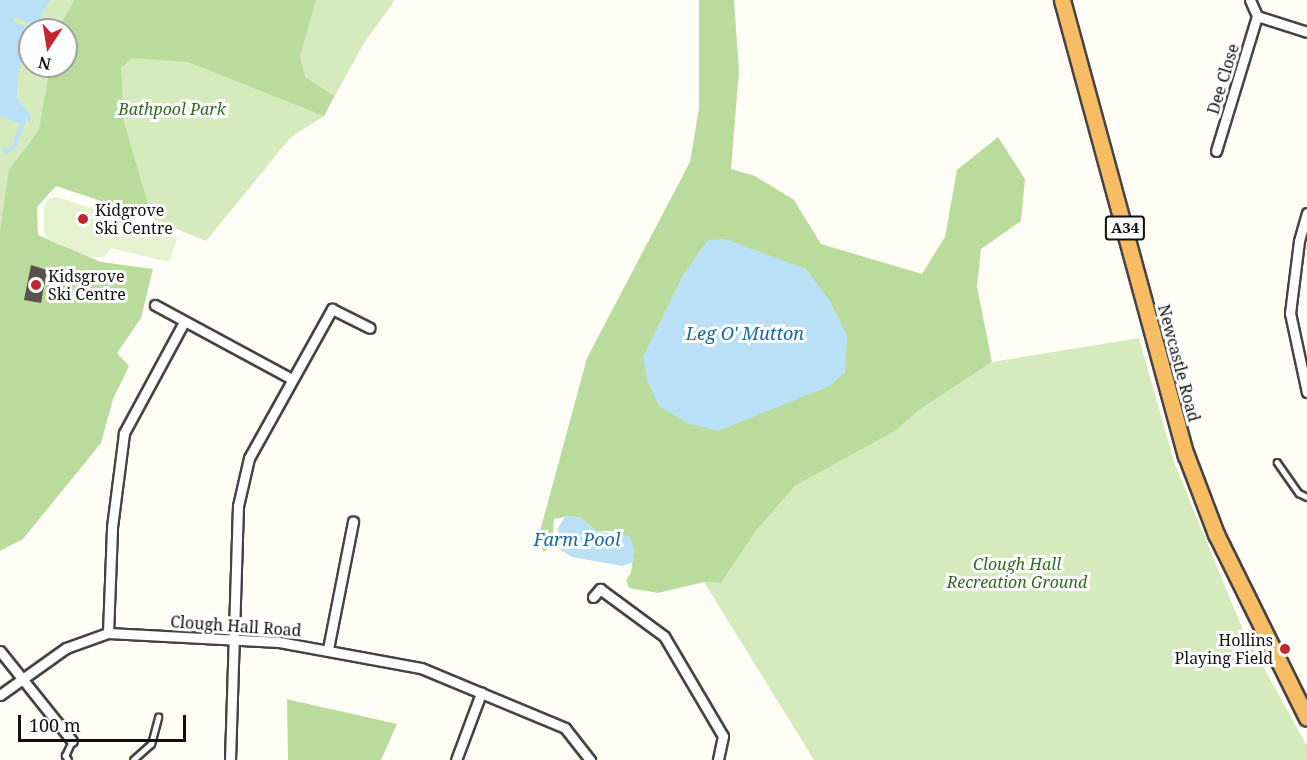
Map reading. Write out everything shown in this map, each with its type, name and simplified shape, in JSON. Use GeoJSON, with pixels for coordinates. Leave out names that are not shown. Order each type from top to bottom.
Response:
{"type":"FeatureCollection","features":[{"type":"Feature","properties":{"kind":"highway","name":"Newcastle Road"},"geometry":{"type":"LineString","coordinates":[[1062,0],[1186,455],[1216,534],[1307,718]]}},
{"type":"Feature","properties":{"kind":"street"},"geometry":{"type":"LineString","coordinates":[[1250,0],[1257,16],[1307,32]]}},
{"type":"Feature","properties":{"kind":"street","name":"Dee Close"},"geometry":{"type":"LineString","coordinates":[[1216,151],[1257,16]]}},
{"type":"Feature","properties":{"kind":"street"},"geometry":{"type":"LineString","coordinates":[[1307,213],[1290,313],[1307,392]]}},
{"type":"Feature","properties":{"kind":"street"},"geometry":{"type":"LineString","coordinates":[[155,305],[290,378]]}},
{"type":"Feature","properties":{"kind":"street"},"geometry":{"type":"LineString","coordinates":[[230,760],[237,507],[249,458],[290,378],[332,309],[370,328]]}},
{"type":"Feature","properties":{"kind":"street"},"geometry":{"type":"LineString","coordinates":[[108,633],[112,527],[124,433],[184,322]]}},
{"type":"Feature","properties":{"kind":"street"},"geometry":{"type":"LineString","coordinates":[[328,649],[353,521]]}},
{"type":"Feature","properties":{"kind":"street"},"geometry":{"type":"LineString","coordinates":[[593,597],[600,589],[664,636],[723,736],[718,760]]}},
{"type":"Feature","properties":{"kind":"street","name":"Clough Hall Road"},"geometry":{"type":"LineString","coordinates":[[0,695],[66,648],[108,633],[234,638],[328,649],[421,669],[565,728],[590,760]]}},
{"type":"Feature","properties":{"kind":"street"},"geometry":{"type":"LineString","coordinates":[[0,651],[72,741]]}},
{"type":"Feature","properties":{"kind":"street"},"geometry":{"type":"LineString","coordinates":[[456,760],[481,693]]}},
{"type":"Feature","properties":{"kind":"lane"},"geometry":{"type":"LineString","coordinates":[[1276,462],[1299,493],[1307,496]]}},
{"type":"Feature","properties":{"kind":"lane"},"geometry":{"type":"LineString","coordinates":[[133,760],[151,744],[158,717]]}},
{"type":"Feature","properties":{"kind":"lane"},"geometry":{"type":"LineString","coordinates":[[68,760],[65,756],[72,741]]}},
{"type":"Feature","properties":{"kind":"green space","name":"Bathpool Park"},"geometry":{"type":"Polygon","coordinates":[[[0,0],[395,0],[364,43],[324,116],[290,138],[206,241],[108,201],[56,186],[2,223],[0,231],[0,0]]]}},
{"type":"Feature","properties":{"kind":"green space"},"geometry":{"type":"Polygon","coordinates":[[[75,0],[316,0],[300,56],[305,77],[334,96],[324,116],[188,62],[132,58],[121,68],[124,122],[152,218],[56,186],[37,207],[38,235],[101,262],[153,269],[141,318],[117,353],[129,366],[113,399],[101,443],[23,539],[0,551],[0,231],[9,170],[39,130],[48,78],[78,78],[78,18],[64,18],[75,0]]]}},
{"type":"Feature","properties":{"kind":"green space"},"geometry":{"type":"Polygon","coordinates":[[[699,0],[734,0],[739,71],[731,169],[755,176],[794,200],[821,244],[922,274],[945,237],[957,170],[998,137],[1025,179],[1021,221],[981,249],[977,287],[992,362],[919,410],[895,431],[795,486],[756,531],[721,583],[704,582],[658,593],[629,588],[626,580],[631,573],[634,548],[613,531],[596,531],[581,518],[570,516],[554,519],[552,547],[543,552],[539,535],[587,358],[690,162],[699,108],[699,0]]]}},
{"type":"Feature","properties":{"kind":"green space","name":"Kidgrove Ski Centre"},"geometry":{"type":"Polygon","coordinates":[[[58,197],[177,238],[169,262],[111,248],[105,257],[91,257],[50,241],[44,231],[44,207],[49,198],[58,197]]]}},
{"type":"Feature","properties":{"kind":"green space","name":"Clough Hall Recreation Ground"},"geometry":{"type":"Polygon","coordinates":[[[1139,338],[1174,462],[1243,630],[1307,746],[1307,760],[814,760],[704,582],[721,583],[756,531],[795,486],[895,431],[919,410],[992,362],[1139,338]]]}},
{"type":"Feature","properties":{"kind":"green space"},"geometry":{"type":"Polygon","coordinates":[[[287,699],[397,724],[381,760],[288,760],[287,699]]]}},
{"type":"Feature","properties":{"kind":"water"},"geometry":{"type":"Polygon","coordinates":[[[0,0],[50,0],[40,18],[15,17],[13,21],[18,24],[17,97],[31,116],[30,122],[26,120],[17,146],[6,155],[0,150],[12,147],[20,124],[0,116],[0,0]]]}},
{"type":"Feature","properties":{"kind":"water","name":"Leg O' Mutton"},"geometry":{"type":"Polygon","coordinates":[[[725,239],[806,269],[830,301],[847,336],[845,372],[830,386],[718,431],[687,423],[659,406],[647,380],[643,357],[683,275],[708,240],[725,239]]]}},
{"type":"Feature","properties":{"kind":"water","name":"Farm Pool"},"geometry":{"type":"Polygon","coordinates":[[[566,515],[581,518],[596,531],[629,536],[634,548],[632,563],[622,566],[572,557],[559,549],[558,528],[566,515]]]}},
{"type":"Feature","properties":{"kind":"building","name":"Kidsgrove Ski Centre"},"geometry":{"type":"Polygon","coordinates":[[[31,265],[47,270],[41,303],[24,300],[31,265]]]}},
{"type":"Feature","properties":{"kind":"place","name":"Kidgrove Ski Centre"},"geometry":{"type":"Point","coordinates":[83,219]}},
{"type":"Feature","properties":{"kind":"place","name":"Kidsgrove Ski Centre"},"geometry":{"type":"Point","coordinates":[36,285]}},
{"type":"Feature","properties":{"kind":"place","name":"Hollins Playing Field"},"geometry":{"type":"Point","coordinates":[1285,649]}}]}
